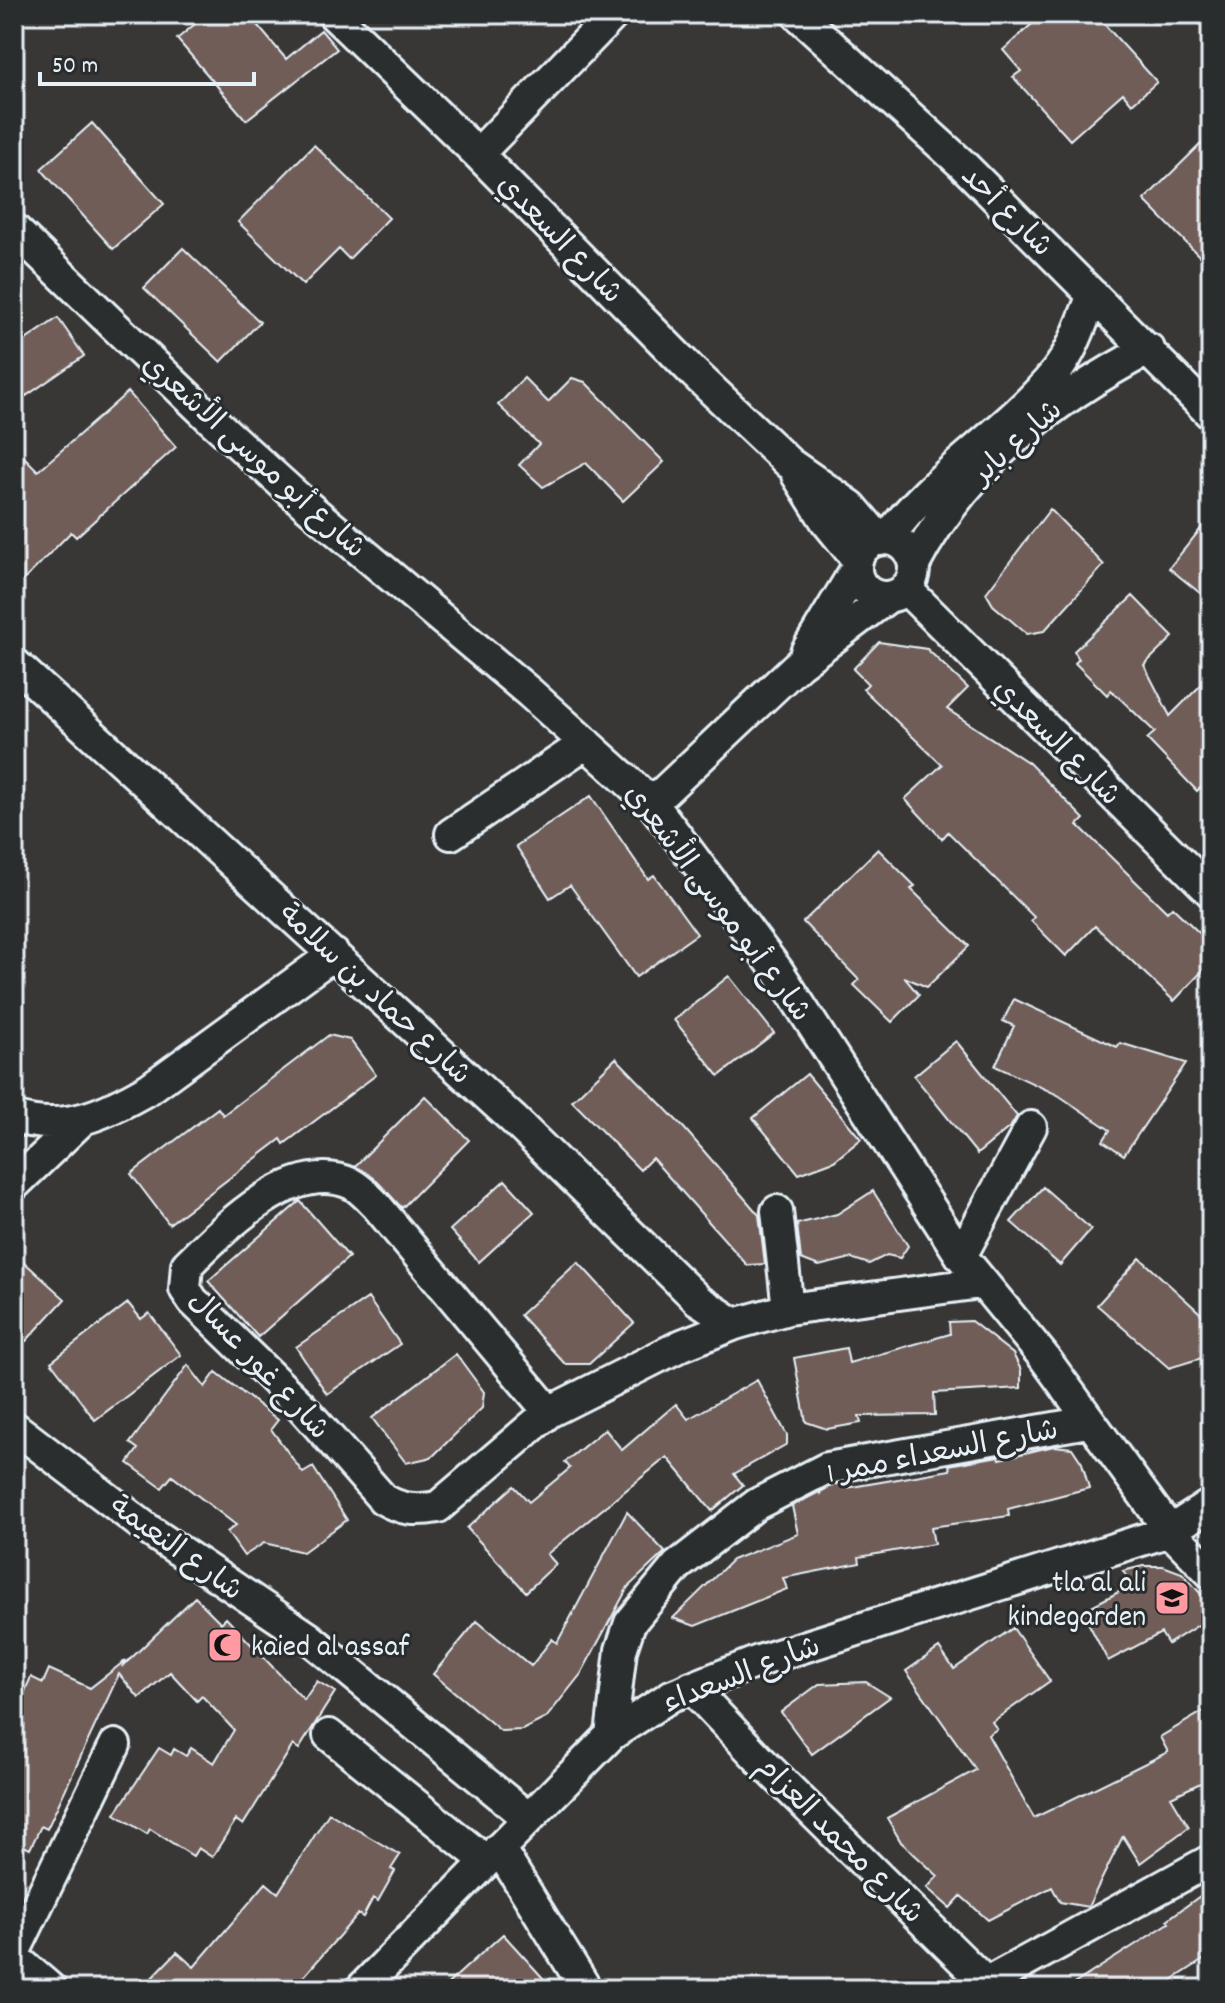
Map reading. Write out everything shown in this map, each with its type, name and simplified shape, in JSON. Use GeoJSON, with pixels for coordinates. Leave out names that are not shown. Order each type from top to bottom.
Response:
{"type":"FeatureCollection","features":[{"type":"Feature","properties":{"kind":"street","name":"شارع السعدي"},"geometry":{"type":"LineString","coordinates":[[333,14],[478,154],[694,373],[789,463],[826,521],[870,552]]}},
{"type":"Feature","properties":{"kind":"street"},"geometry":{"type":"LineString","coordinates":[[478,154],[614,14]]}},
{"type":"Feature","properties":{"kind":"street","name":"شارع أحد"},"geometry":{"type":"LineString","coordinates":[[797,14],[961,163],[1211,414]]}},
{"type":"Feature","properties":{"kind":"street","name":"شارع أبو موسى الأشعري"},"geometry":{"type":"LineString","coordinates":[[14,229],[294,495],[586,743],[652,803],[778,971],[961,1256],[1043,1356],[1170,1531],[1211,1573]]}},
{"type":"Feature","properties":{"kind":"street","name":"شارع باير"},"geometry":{"type":"LineString","coordinates":[[799,664],[870,552],[914,503],[980,446],[1055,373],[1071,348],[1093,295]]}},
{"type":"Feature","properties":{"kind":"street","name":"شارع باير"},"geometry":{"type":"LineString","coordinates":[[652,803],[799,664],[903,584],[941,516],[994,457],[1075,390],[1149,349]]}},
{"type":"Feature","properties":{"kind":"street"},"geometry":{"type":"LineString","coordinates":[[908,550],[903,584],[865,590],[870,552],[908,550]]}},
{"type":"Feature","properties":{"kind":"street","name":"شارع السعدي"},"geometry":{"type":"LineString","coordinates":[[903,584],[1211,892]]}},
{"type":"Feature","properties":{"kind":"street","name":"شارع حماد بن سلامة"},"geometry":{"type":"LineString","coordinates":[[14,663],[514,1120],[698,1300],[735,1324]]}},
{"type":"Feature","properties":{"kind":"street"},"geometry":{"type":"LineString","coordinates":[[451,834],[586,743]]}},
{"type":"Feature","properties":{"kind":"street"},"geometry":{"type":"LineString","coordinates":[[14,1117],[59,1125],[81,1121],[119,1106],[150,1088],[334,954]]}},
{"type":"Feature","properties":{"kind":"street"},"geometry":{"type":"LineString","coordinates":[[14,1185],[81,1121]]}},
{"type":"Feature","properties":{"kind":"street"},"geometry":{"type":"LineString","coordinates":[[961,1256],[1031,1127]]}},
{"type":"Feature","properties":{"kind":"street","name":"شارع غور عسال"},"geometry":{"type":"LineString","coordinates":[[549,1412],[376,1205],[354,1185],[316,1177],[296,1181],[266,1197],[187,1265],[185,1289],[193,1301],[301,1406],[383,1499],[397,1507],[438,1507],[549,1412],[682,1345],[735,1324],[788,1309],[846,1304],[981,1283]]}},
{"type":"Feature","properties":{"kind":"street"},"geometry":{"type":"LineString","coordinates":[[777,1211],[788,1309]]}},
{"type":"Feature","properties":{"kind":"street","name":"شارع السعداء ممر 1"},"geometry":{"type":"LineString","coordinates":[[611,1735],[618,1668],[630,1623],[677,1566],[757,1504],[797,1481],[840,1465],[1088,1422]]}},
{"type":"Feature","properties":{"kind":"street","name":"شارع النعيمة"},"geometry":{"type":"LineString","coordinates":[[14,1427],[150,1531],[309,1638],[527,1817]]}},
{"type":"Feature","properties":{"kind":"street","name":"شارع السعداء"},"geometry":{"type":"LineString","coordinates":[[361,1989],[527,1817],[611,1735],[645,1711],[691,1687],[759,1661],[1170,1531],[1211,1504]]}},
{"type":"Feature","properties":{"kind":"street","name":"شارع محمد العزام"},"geometry":{"type":"LineString","coordinates":[[691,1687],[985,1987]]}},
{"type":"Feature","properties":{"kind":"street"},"geometry":{"type":"LineString","coordinates":[[329,1735],[492,1854],[586,1989]]}},
{"type":"Feature","properties":{"kind":"street"},"geometry":{"type":"LineString","coordinates":[[47,1988],[14,1955],[115,1745]]}},
{"type":"Feature","properties":{"kind":"street"},"geometry":{"type":"LineString","coordinates":[[985,1987],[1211,1860]]}},
{"type":"Feature","properties":{"kind":"building"},"geometry":{"type":"Polygon","coordinates":[[[207,14],[248,14],[286,59],[321,30],[337,49],[246,120],[177,39],[207,14]]]}},
{"type":"Feature","properties":{"kind":"building"},"geometry":{"type":"Polygon","coordinates":[[[1043,14],[1095,14],[1157,82],[1132,104],[1123,93],[1070,140],[1013,77],[1021,71],[1003,50],[1043,14]]]}},
{"type":"Feature","properties":{"kind":"building"},"geometry":{"type":"Polygon","coordinates":[[[92,123],[164,204],[113,249],[41,169],[92,123]]]}},
{"type":"Feature","properties":{"kind":"building"},"geometry":{"type":"Polygon","coordinates":[[[1211,134],[1211,268],[1144,200],[1211,134]]]}},
{"type":"Feature","properties":{"kind":"building"},"geometry":{"type":"Polygon","coordinates":[[[314,145],[389,218],[349,259],[339,249],[303,285],[238,222],[314,145]]]}},
{"type":"Feature","properties":{"kind":"building"},"geometry":{"type":"Polygon","coordinates":[[[183,248],[260,322],[221,362],[144,288],[183,248]]]}},
{"type":"Feature","properties":{"kind":"building"},"geometry":{"type":"Polygon","coordinates":[[[58,318],[84,356],[26,396],[14,378],[14,348],[58,318]]]}},
{"type":"Feature","properties":{"kind":"building"},"geometry":{"type":"Polygon","coordinates":[[[524,378],[548,402],[572,378],[585,382],[664,462],[623,501],[586,463],[543,487],[519,465],[539,444],[498,405],[524,378]]]}},
{"type":"Feature","properties":{"kind":"building"},"geometry":{"type":"Polygon","coordinates":[[[128,392],[176,447],[76,537],[71,532],[14,590],[14,447],[38,471],[128,392]]]}},
{"type":"Feature","properties":{"kind":"building"},"geometry":{"type":"Polygon","coordinates":[[[1050,509],[1104,565],[1044,631],[1027,634],[993,605],[986,593],[1050,509]]]}},
{"type":"Feature","properties":{"kind":"building"},"geometry":{"type":"Polygon","coordinates":[[[1211,516],[1211,602],[1169,568],[1211,516]]]}},
{"type":"Feature","properties":{"kind":"building"},"geometry":{"type":"Polygon","coordinates":[[[1133,596],[1173,637],[1144,665],[1170,716],[1211,675],[1211,777],[1197,791],[1147,739],[1155,732],[1111,690],[1107,695],[1075,663],[1079,659],[1074,651],[1133,596]]]}},
{"type":"Feature","properties":{"kind":"building"},"geometry":{"type":"Polygon","coordinates":[[[879,642],[927,649],[968,688],[947,709],[1029,763],[1084,819],[1078,825],[1167,912],[1172,907],[1211,944],[1211,962],[1174,1001],[1095,926],[1066,956],[1031,921],[1034,917],[948,832],[942,839],[905,799],[942,765],[863,689],[868,684],[853,669],[879,642]]]}},
{"type":"Feature","properties":{"kind":"building"},"geometry":{"type":"Polygon","coordinates":[[[591,796],[648,879],[654,875],[697,934],[636,977],[570,885],[550,898],[516,846],[591,796]]]}},
{"type":"Feature","properties":{"kind":"building"},"geometry":{"type":"Polygon","coordinates":[[[878,849],[915,886],[911,889],[969,946],[927,987],[904,977],[919,995],[892,1022],[854,985],[859,980],[803,922],[878,849]]]}},
{"type":"Feature","properties":{"kind":"building"},"geometry":{"type":"Polygon","coordinates":[[[729,976],[774,1033],[719,1076],[674,1020],[729,976]]]}},
{"type":"Feature","properties":{"kind":"building"},"geometry":{"type":"Polygon","coordinates":[[[1014,999],[1117,1047],[1120,1043],[1186,1063],[1124,1155],[1103,1141],[1110,1130],[1058,1095],[995,1066],[1014,1026],[1003,1021],[1014,999]]]}},
{"type":"Feature","properties":{"kind":"building"},"geometry":{"type":"Polygon","coordinates":[[[329,1035],[350,1040],[376,1075],[284,1144],[281,1139],[169,1224],[131,1174],[218,1108],[223,1115],[329,1035]]]}},
{"type":"Feature","properties":{"kind":"building"},"geometry":{"type":"Polygon","coordinates":[[[956,1041],[1017,1116],[1011,1126],[977,1154],[914,1076],[956,1041]]]}},
{"type":"Feature","properties":{"kind":"building"},"geometry":{"type":"Polygon","coordinates":[[[616,1058],[684,1128],[759,1215],[765,1264],[747,1265],[652,1158],[640,1170],[572,1101],[616,1058]]]}},
{"type":"Feature","properties":{"kind":"building"},"geometry":{"type":"Polygon","coordinates":[[[807,1074],[861,1139],[834,1161],[799,1174],[753,1118],[807,1074]]]}},
{"type":"Feature","properties":{"kind":"building"},"geometry":{"type":"Polygon","coordinates":[[[425,1096],[469,1140],[402,1208],[374,1178],[355,1166],[425,1096]]]}},
{"type":"Feature","properties":{"kind":"building"},"geometry":{"type":"Polygon","coordinates":[[[505,1180],[534,1212],[479,1262],[450,1230],[505,1180]]]}},
{"type":"Feature","properties":{"kind":"building"},"geometry":{"type":"Polygon","coordinates":[[[1043,1187],[1091,1229],[1060,1265],[1011,1222],[1043,1187]]]}},
{"type":"Feature","properties":{"kind":"building"},"geometry":{"type":"Polygon","coordinates":[[[873,1191],[908,1246],[900,1258],[887,1255],[869,1264],[851,1258],[819,1266],[801,1259],[797,1224],[837,1214],[873,1191]]]}},
{"type":"Feature","properties":{"kind":"building"},"geometry":{"type":"Polygon","coordinates":[[[300,1201],[349,1257],[258,1337],[208,1281],[300,1201]]]}},
{"type":"Feature","properties":{"kind":"building"},"geometry":{"type":"Polygon","coordinates":[[[14,1253],[65,1299],[26,1341],[14,1331],[14,1253]]]}},
{"type":"Feature","properties":{"kind":"building"},"geometry":{"type":"Polygon","coordinates":[[[1140,1258],[1211,1323],[1211,1351],[1205,1357],[1169,1368],[1097,1305],[1140,1258]]]}},
{"type":"Feature","properties":{"kind":"building"},"geometry":{"type":"Polygon","coordinates":[[[578,1262],[634,1323],[589,1364],[565,1364],[520,1315],[578,1262]]]}},
{"type":"Feature","properties":{"kind":"building"},"geometry":{"type":"Polygon","coordinates":[[[368,1298],[400,1344],[327,1394],[296,1347],[368,1298]]]}},
{"type":"Feature","properties":{"kind":"building"},"geometry":{"type":"Polygon","coordinates":[[[128,1303],[141,1319],[149,1313],[181,1355],[95,1420],[51,1362],[128,1303]]]}},
{"type":"Feature","properties":{"kind":"building"},"geometry":{"type":"Polygon","coordinates":[[[971,1321],[1013,1354],[1021,1370],[1021,1388],[934,1393],[935,1415],[859,1416],[861,1423],[827,1429],[806,1422],[794,1358],[846,1348],[849,1363],[950,1334],[949,1322],[971,1321]]]}},
{"type":"Feature","properties":{"kind":"building"},"geometry":{"type":"Polygon","coordinates":[[[456,1354],[484,1392],[482,1408],[432,1457],[406,1463],[372,1418],[456,1354]]]}},
{"type":"Feature","properties":{"kind":"building"},"geometry":{"type":"Polygon","coordinates":[[[188,1365],[205,1387],[216,1372],[278,1420],[271,1429],[303,1473],[313,1467],[347,1520],[303,1552],[264,1543],[244,1556],[227,1532],[236,1525],[172,1476],[162,1488],[128,1463],[138,1449],[130,1443],[188,1365]]]}},
{"type":"Feature","properties":{"kind":"building"},"geometry":{"type":"Polygon","coordinates":[[[757,1380],[787,1435],[787,1444],[734,1474],[743,1485],[712,1511],[667,1457],[547,1554],[556,1564],[526,1592],[467,1528],[514,1486],[529,1502],[570,1468],[565,1462],[605,1429],[622,1450],[676,1404],[688,1419],[757,1380]]]}},
{"type":"Feature","properties":{"kind":"building"},"geometry":{"type":"Polygon","coordinates":[[[1054,1446],[1072,1448],[1082,1463],[1089,1488],[1008,1509],[1009,1516],[931,1527],[934,1544],[859,1557],[860,1563],[783,1578],[787,1589],[695,1626],[673,1618],[732,1560],[798,1534],[792,1506],[819,1492],[821,1495],[820,1492],[833,1485],[845,1483],[846,1488],[950,1470],[949,1465],[999,1456],[1000,1459],[1054,1446]]]}},
{"type":"Feature","properties":{"kind":"building"},"geometry":{"type":"Polygon","coordinates":[[[627,1512],[665,1552],[628,1587],[581,1674],[546,1718],[522,1730],[501,1731],[433,1674],[477,1621],[531,1666],[552,1639],[557,1643],[627,1512]]]}},
{"type":"Feature","properties":{"kind":"building"},"geometry":{"type":"Polygon","coordinates":[[[1143,1566],[1163,1566],[1182,1573],[1211,1605],[1211,1617],[1168,1644],[1161,1633],[1108,1661],[1082,1611],[1132,1585],[1123,1571],[1143,1566]]]}},
{"type":"Feature","properties":{"kind":"building"},"geometry":{"type":"Polygon","coordinates":[[[195,1597],[221,1623],[226,1618],[304,1700],[317,1681],[335,1692],[299,1749],[293,1745],[243,1825],[236,1820],[212,1857],[198,1848],[193,1856],[150,1829],[147,1834],[115,1814],[159,1748],[171,1755],[174,1749],[186,1756],[191,1748],[214,1763],[234,1730],[202,1696],[197,1701],[170,1672],[139,1698],[119,1674],[47,1829],[41,1826],[30,1849],[14,1842],[14,1689],[24,1693],[31,1677],[43,1683],[49,1669],[90,1688],[126,1660],[122,1667],[195,1597]]]}},
{"type":"Feature","properties":{"kind":"building"},"geometry":{"type":"Polygon","coordinates":[[[1013,1628],[1050,1681],[992,1722],[997,1729],[988,1735],[1034,1818],[1168,1752],[1160,1737],[1211,1707],[1211,1778],[1171,1797],[1189,1827],[1140,1863],[1123,1836],[1088,1907],[1060,1902],[1052,1887],[988,1920],[961,1896],[950,1908],[927,1888],[938,1876],[901,1842],[887,1818],[976,1770],[906,1671],[939,1648],[954,1669],[1013,1628]]]}},
{"type":"Feature","properties":{"kind":"building"},"geometry":{"type":"Polygon","coordinates":[[[866,1682],[890,1697],[812,1754],[781,1712],[819,1684],[866,1682]]]}},
{"type":"Feature","properties":{"kind":"building"},"geometry":{"type":"Polygon","coordinates":[[[329,1813],[400,1855],[378,1901],[373,1898],[363,1917],[358,1914],[293,1989],[141,1989],[177,1952],[194,1967],[266,1883],[278,1893],[329,1813]]]}},
{"type":"Feature","properties":{"kind":"building"},"geometry":{"type":"Polygon","coordinates":[[[1211,1888],[1211,1955],[1158,1989],[1066,1989],[1169,1923],[1167,1920],[1211,1888]]]}},
{"type":"Feature","properties":{"kind":"building"},"geometry":{"type":"Polygon","coordinates":[[[503,1934],[553,1989],[442,1989],[503,1934]]]}},
{"type":"Feature","properties":{"kind":"place","name":"tla al ali kindegarden"},"geometry":{"type":"Point","coordinates":[1172,1598]}},
{"type":"Feature","properties":{"kind":"place","name":"kaied al assaf"},"geometry":{"type":"Point","coordinates":[225,1645]}}]}
